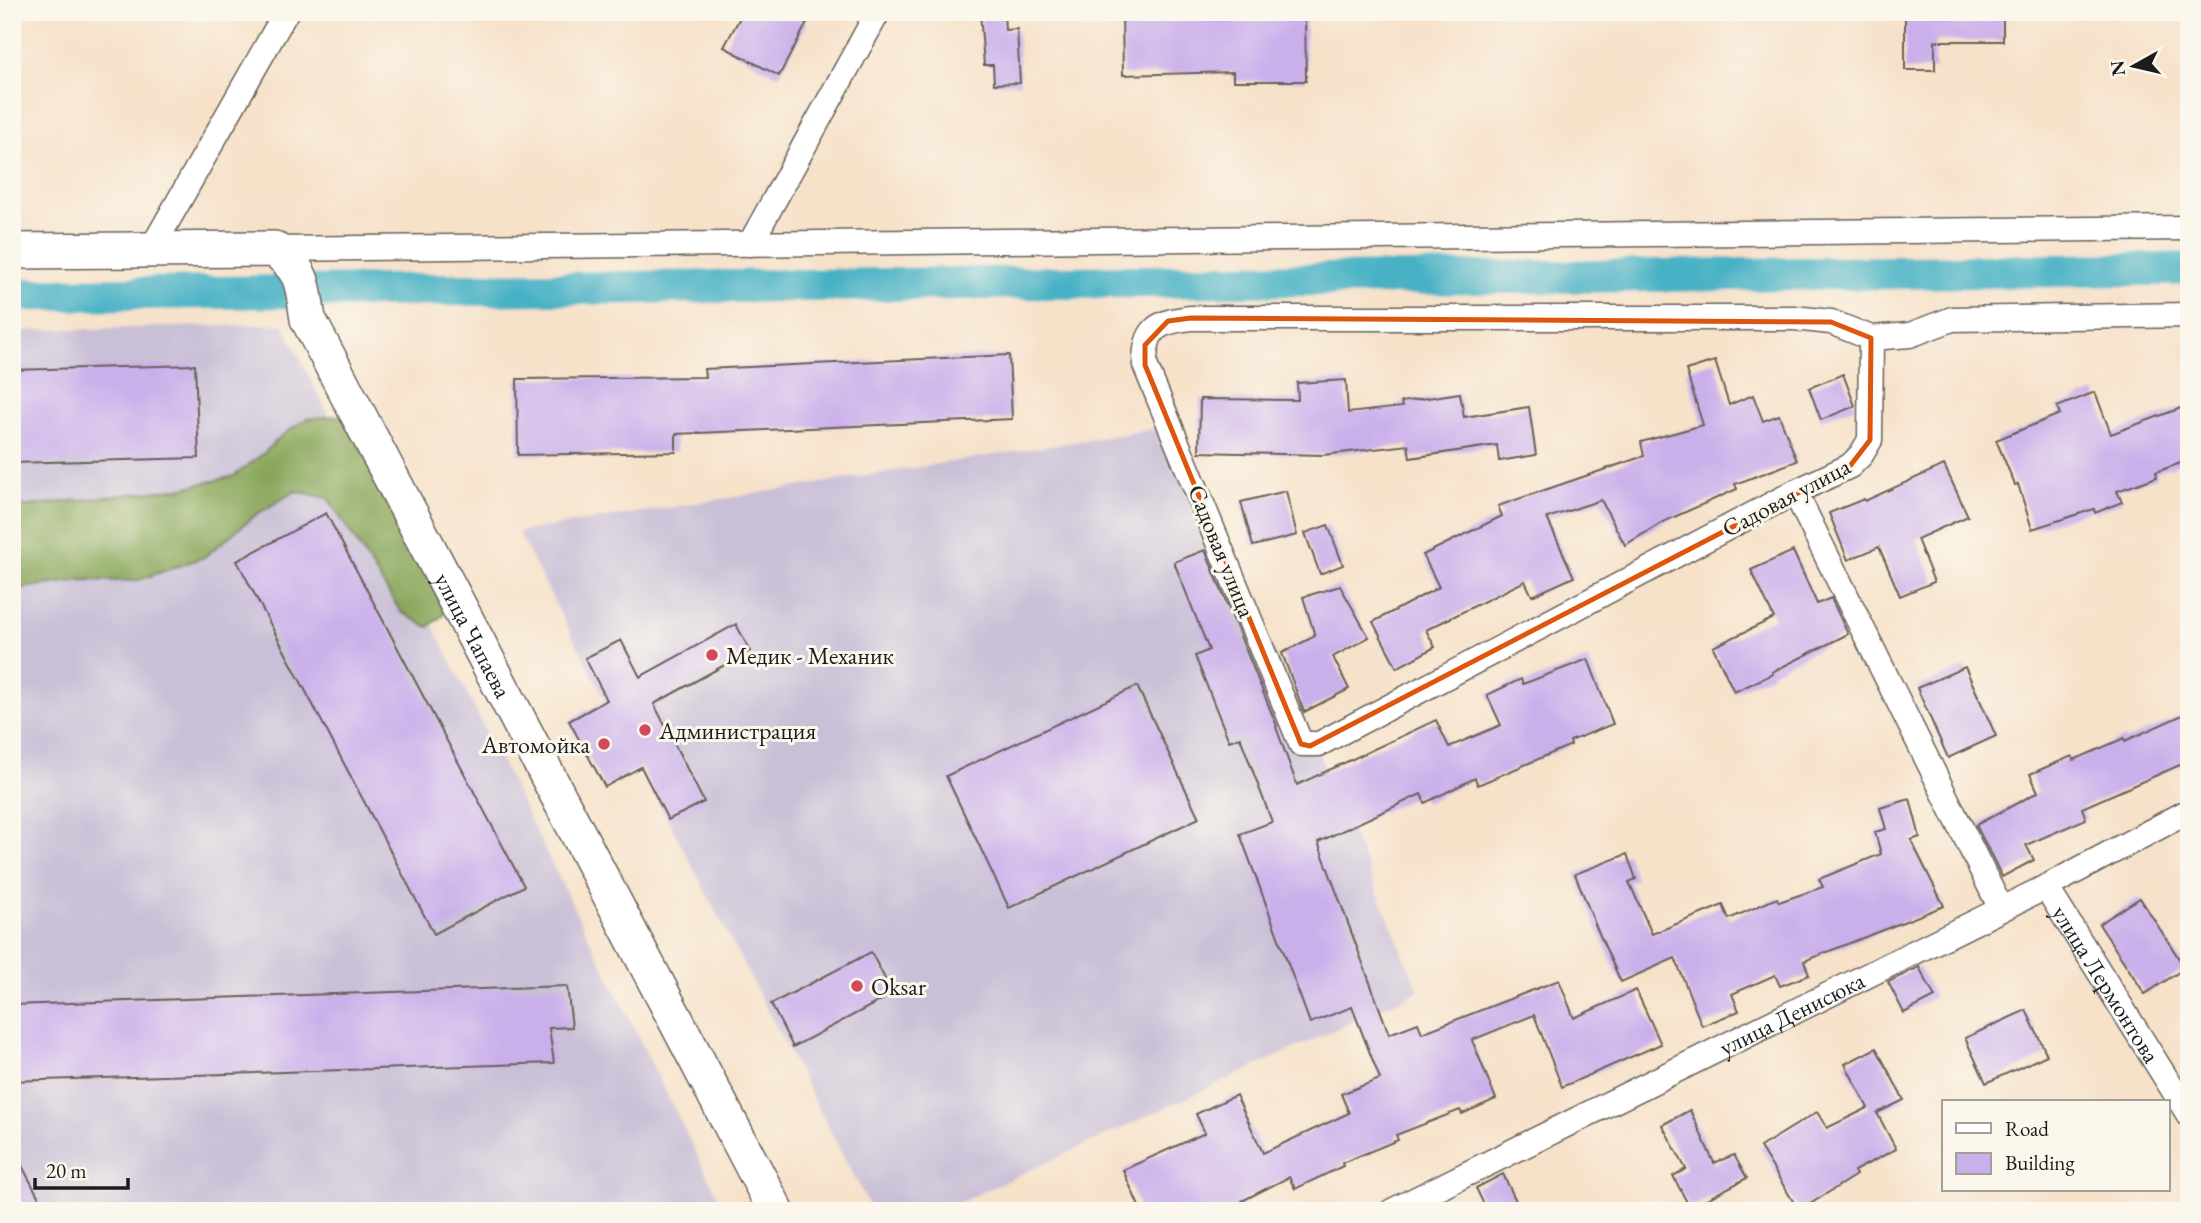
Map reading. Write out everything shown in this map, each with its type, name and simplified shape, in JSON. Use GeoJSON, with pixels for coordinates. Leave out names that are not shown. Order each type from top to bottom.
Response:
{"type":"FeatureCollection","features":[{"type":"Feature","properties":{"kind":"street"},"geometry":{"type":"LineString","coordinates":[[150,250],[286,12]]}},
{"type":"Feature","properties":{"kind":"street"},"geometry":{"type":"LineString","coordinates":[[750,244],[878,12]]}},
{"type":"Feature","properties":{"kind":"street"},"geometry":{"type":"LineString","coordinates":[[12,251],[2189,228]]}},
{"type":"Feature","properties":{"kind":"street","name":"улица Чапаева"},"geometry":{"type":"LineString","coordinates":[[274,249],[291,261],[301,276],[308,319],[776,1211]]}},
{"type":"Feature","properties":{"kind":"street","name":"Садовая улица"},"geometry":{"type":"LineString","coordinates":[[1871,338],[1870,440],[1850,466],[1795,492],[1319,744],[1301,744],[1145,365],[1145,345],[1154,330],[1168,321],[1191,318],[1794,318],[1831,321],[1871,338],[1910,335],[1952,319],[2189,315]]}},
{"type":"Feature","properties":{"kind":"street"},"geometry":{"type":"LineString","coordinates":[[1795,492],[2001,909]]}},
{"type":"Feature","properties":{"kind":"street","name":"улица Денисюка"},"geometry":{"type":"LineString","coordinates":[[1392,1211],[2046,887],[2189,811]]}},
{"type":"Feature","properties":{"kind":"street","name":"улица Лермонтова"},"geometry":{"type":"LineString","coordinates":[[2046,887],[2189,1115]]}},
{"type":"Feature","properties":{"kind":"highlighted area"},"geometry":{"type":"Polygon","coordinates":[[[1191,318],[1831,322],[1871,338],[1870,440],[1850,466],[1310,746],[1301,744],[1145,365],[1145,345],[1168,321],[1191,318]]]}},
{"type":"Feature","properties":{"kind":"shaded area"},"geometry":{"type":"Polygon","coordinates":[[[283,324],[725,1211],[16,1211],[12,1203],[12,331],[283,324]]]}},
{"type":"Feature","properties":{"kind":"shaded area","name":"Автомойка"},"geometry":{"type":"Polygon","coordinates":[[[1173,426],[1313,739],[1419,991],[941,1211],[872,1211],[518,532],[1173,426]]]}},
{"type":"Feature","properties":{"kind":"green space"},"geometry":{"type":"Polygon","coordinates":[[[344,415],[449,610],[428,627],[401,612],[328,498],[296,491],[257,514],[204,557],[136,581],[83,580],[12,589],[12,508],[183,488],[234,476],[306,419],[344,415]]]}},
{"type":"Feature","properties":{"kind":"building"},"geometry":{"type":"Polygon","coordinates":[[[743,12],[787,12],[807,23],[779,76],[724,47],[743,12]]]}},
{"type":"Feature","properties":{"kind":"building"},"geometry":{"type":"Polygon","coordinates":[[[980,12],[1004,12],[1005,30],[1017,29],[1020,83],[994,84],[993,65],[984,65],[980,12]]]}},
{"type":"Feature","properties":{"kind":"building"},"geometry":{"type":"Polygon","coordinates":[[[1122,12],[1305,12],[1306,81],[1233,81],[1233,72],[1123,75],[1122,12]]]}},
{"type":"Feature","properties":{"kind":"building"},"geometry":{"type":"Polygon","coordinates":[[[1905,12],[2003,12],[2003,41],[1935,41],[1935,70],[1905,70],[1905,12]]]}},
{"type":"Feature","properties":{"kind":"building"},"geometry":{"type":"Polygon","coordinates":[[[1009,355],[1012,419],[676,434],[676,452],[518,455],[517,379],[705,377],[704,369],[1009,355]]]}},
{"type":"Feature","properties":{"kind":"building"},"geometry":{"type":"Polygon","coordinates":[[[1715,361],[1729,405],[1753,395],[1763,421],[1779,415],[1797,461],[1735,484],[1737,489],[1663,522],[1625,545],[1601,500],[1547,518],[1574,577],[1532,596],[1525,581],[1426,630],[1435,647],[1397,668],[1373,622],[1439,587],[1423,555],[1502,516],[1498,506],[1644,456],[1641,442],[1703,425],[1686,370],[1715,361]]]}},
{"type":"Feature","properties":{"kind":"building"},"geometry":{"type":"Polygon","coordinates":[[[195,365],[199,458],[12,463],[12,370],[195,365]]]}},
{"type":"Feature","properties":{"kind":"building"},"geometry":{"type":"Polygon","coordinates":[[[1843,374],[1855,406],[1821,420],[1809,388],[1843,374]]]}},
{"type":"Feature","properties":{"kind":"building"},"geometry":{"type":"Polygon","coordinates":[[[1346,380],[1348,413],[1402,407],[1401,402],[1460,393],[1464,417],[1529,407],[1536,455],[1499,461],[1497,445],[1410,458],[1408,445],[1323,455],[1199,452],[1200,399],[1298,400],[1297,383],[1346,380]]]}},
{"type":"Feature","properties":{"kind":"building"},"geometry":{"type":"Polygon","coordinates":[[[2095,392],[2111,434],[2189,405],[2189,460],[2156,472],[2157,477],[2117,491],[2122,502],[2095,513],[2094,509],[2032,529],[2018,484],[2015,485],[1996,440],[2060,414],[2057,407],[2095,392]]]}},
{"type":"Feature","properties":{"kind":"building"},"geometry":{"type":"Polygon","coordinates":[[[1944,465],[1968,516],[1917,539],[1934,582],[1900,596],[1879,547],[1848,560],[1829,513],[1864,499],[1865,501],[1944,465]]]}},
{"type":"Feature","properties":{"kind":"building"},"geometry":{"type":"Polygon","coordinates":[[[1286,491],[1297,535],[1253,546],[1241,502],[1286,491]]]}},
{"type":"Feature","properties":{"kind":"building"},"geometry":{"type":"Polygon","coordinates":[[[326,513],[524,886],[434,934],[237,561],[326,513]]]}},
{"type":"Feature","properties":{"kind":"building"},"geometry":{"type":"Polygon","coordinates":[[[1328,525],[1343,565],[1320,574],[1305,533],[1328,525]]]}},
{"type":"Feature","properties":{"kind":"building"},"geometry":{"type":"Polygon","coordinates":[[[1205,550],[1277,726],[1297,785],[1436,720],[1449,747],[1501,725],[1487,695],[1521,679],[1523,684],[1588,659],[1613,724],[1570,741],[1571,745],[1478,785],[1475,778],[1425,803],[1421,794],[1318,842],[1389,1034],[1418,1023],[1422,1033],[1559,980],[1574,1018],[1636,990],[1661,1044],[1562,1087],[1534,1015],[1472,1040],[1496,1099],[1462,1114],[1460,1110],[1396,1135],[1398,1140],[1342,1163],[1343,1166],[1295,1189],[1289,1177],[1242,1201],[1247,1211],[1141,1211],[1123,1170],[1205,1133],[1196,1114],[1236,1095],[1263,1153],[1349,1113],[1341,1094],[1380,1079],[1352,1007],[1310,1023],[1240,834],[1272,822],[1240,737],[1229,741],[1195,656],[1209,650],[1174,562],[1205,550]]]}},
{"type":"Feature","properties":{"kind":"building"},"geometry":{"type":"Polygon","coordinates":[[[1793,551],[1817,604],[1831,598],[1848,634],[1734,692],[1713,647],[1774,618],[1751,570],[1793,551]]]}},
{"type":"Feature","properties":{"kind":"building"},"geometry":{"type":"Polygon","coordinates":[[[1340,586],[1369,637],[1333,657],[1349,689],[1304,712],[1282,653],[1315,636],[1303,597],[1340,586]]]}},
{"type":"Feature","properties":{"kind":"building"},"geometry":{"type":"Polygon","coordinates":[[[736,624],[750,651],[654,704],[704,802],[668,820],[641,767],[605,787],[569,721],[607,700],[585,658],[621,640],[640,677],[736,624]]]}},
{"type":"Feature","properties":{"kind":"building"},"geometry":{"type":"Polygon","coordinates":[[[1965,667],[1996,736],[1948,758],[1917,688],[1965,667]]]}},
{"type":"Feature","properties":{"kind":"building"},"geometry":{"type":"Polygon","coordinates":[[[1137,686],[1199,818],[1009,908],[946,776],[1137,686]]]}},
{"type":"Feature","properties":{"kind":"building"},"geometry":{"type":"Polygon","coordinates":[[[2189,712],[2189,761],[2082,808],[2086,819],[2026,845],[2034,860],[2002,877],[1976,825],[2038,792],[2030,774],[2072,756],[2074,760],[2124,738],[2125,741],[2189,712]]]}},
{"type":"Feature","properties":{"kind":"building"},"geometry":{"type":"Polygon","coordinates":[[[1910,799],[1920,837],[1911,840],[1944,906],[1804,961],[1809,975],[1780,986],[1775,975],[1732,994],[1739,1011],[1702,1026],[1675,958],[1621,982],[1575,874],[1627,854],[1636,879],[1629,882],[1652,934],[1723,905],[1729,919],[1777,898],[1779,902],[1823,887],[1819,879],[1881,854],[1875,832],[1886,829],[1880,808],[1910,799]]]}},
{"type":"Feature","properties":{"kind":"building"},"geometry":{"type":"Polygon","coordinates":[[[2140,898],[2185,968],[2145,994],[2099,924],[2140,898]]]}},
{"type":"Feature","properties":{"kind":"building"},"geometry":{"type":"Polygon","coordinates":[[[871,952],[893,994],[793,1047],[771,1004],[871,952]]]}},
{"type":"Feature","properties":{"kind":"building"},"geometry":{"type":"Polygon","coordinates":[[[1919,967],[1935,997],[1904,1013],[1888,982],[1919,967]]]}},
{"type":"Feature","properties":{"kind":"building"},"geometry":{"type":"Polygon","coordinates":[[[567,986],[572,1027],[549,1028],[554,1063],[12,1081],[12,1005],[567,986]]]}},
{"type":"Feature","properties":{"kind":"building"},"geometry":{"type":"Polygon","coordinates":[[[2026,1010],[2047,1055],[1986,1083],[1965,1038],[2026,1010]]]}},
{"type":"Feature","properties":{"kind":"building"},"geometry":{"type":"Polygon","coordinates":[[[1876,1048],[1904,1100],[1877,1113],[1896,1149],[1854,1171],[1856,1175],[1799,1211],[1760,1147],[1817,1112],[1827,1128],[1868,1108],[1845,1064],[1876,1048]]]}},
{"type":"Feature","properties":{"kind":"building"},"geometry":{"type":"Polygon","coordinates":[[[1690,1110],[1714,1163],[1734,1155],[1747,1178],[1690,1208],[1673,1176],[1686,1169],[1662,1125],[1690,1110]]]}},
{"type":"Feature","properties":{"kind":"building"},"geometry":{"type":"Polygon","coordinates":[[[12,1147],[46,1211],[12,1211],[12,1147]]]}},
{"type":"Feature","properties":{"kind":"building"},"geometry":{"type":"Polygon","coordinates":[[[1503,1174],[1521,1211],[1487,1211],[1476,1188],[1503,1174]]]}},
{"type":"Feature","properties":{"kind":"waterway"},"geometry":{"type":"LineString","coordinates":[[12,295],[2189,269]]}},
{"type":"Feature","properties":{"kind":"place","name":"Медик - Механик"},"geometry":{"type":"Point","coordinates":[712,655]}},
{"type":"Feature","properties":{"kind":"place","name":"Администрация"},"geometry":{"type":"Point","coordinates":[645,730]}},
{"type":"Feature","properties":{"kind":"place","name":"Автомойка"},"geometry":{"type":"Point","coordinates":[604,744]}},
{"type":"Feature","properties":{"kind":"place","name":"Oksar"},"geometry":{"type":"Point","coordinates":[857,986]}}]}
